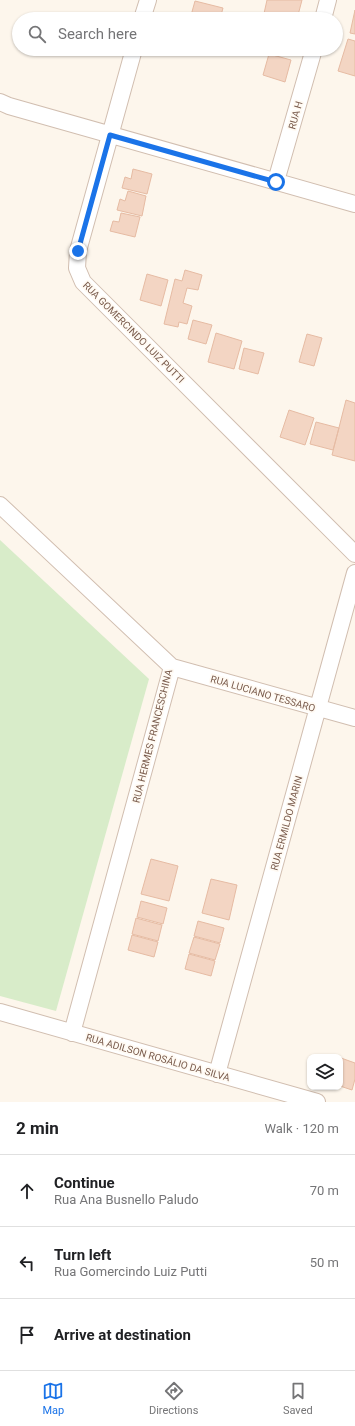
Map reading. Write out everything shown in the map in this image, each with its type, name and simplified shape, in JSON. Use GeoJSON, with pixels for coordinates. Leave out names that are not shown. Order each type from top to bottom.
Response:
{"type":"FeatureCollection","features":[{"type":"Feature","properties":{"kind":"street"},"geometry":{"type":"LineString","coordinates":[[144,12],[148,0]]}},
{"type":"Feature","properties":{"kind":"street"},"geometry":{"type":"LineString","coordinates":[[325,12],[328,0]]}},
{"type":"Feature","properties":{"kind":"street","name":"RUA GOMERCINDO LUIZ PUTTI"},"geometry":{"type":"LineString","coordinates":[[132,56],[78,251],[77,268],[83,282],[355,554]]}},
{"type":"Feature","properties":{"kind":"street","name":"RUA H"},"geometry":{"type":"LineString","coordinates":[[276,182],[312,56]]}},
{"type":"Feature","properties":{"kind":"street"},"geometry":{"type":"LineString","coordinates":[[0,102],[9,106],[355,204]]}},
{"type":"Feature","properties":{"kind":"street","name":"RUA HERMES FRANCESCHINA"},"geometry":{"type":"LineString","coordinates":[[0,505],[172,667],[72,1032]]}},
{"type":"Feature","properties":{"kind":"street","name":"RUA ERMILDO MARIN"},"geometry":{"type":"LineString","coordinates":[[217,1074],[355,573]]}},
{"type":"Feature","properties":{"kind":"street","name":"RUA LUCIANO TESSARO"},"geometry":{"type":"LineString","coordinates":[[172,667],[355,718]]}},
{"type":"Feature","properties":{"kind":"street","name":"RUA ADILSON ROSÁLIO DA SILVA"},"geometry":{"type":"LineString","coordinates":[[0,1012],[317,1102]]}},
{"type":"Feature","properties":{"kind":"green space"},"geometry":{"type":"Polygon","coordinates":[[[0,540],[149,679],[56,1011],[0,996],[0,540]]]}},
{"type":"Feature","properties":{"kind":"building"},"geometry":{"type":"Polygon","coordinates":[[[267,0],[302,0],[299,12],[264,12],[267,0]]]}},
{"type":"Feature","properties":{"kind":"building"},"geometry":{"type":"Polygon","coordinates":[[[195,1],[223,8],[222,12],[192,12],[195,1]]]}},
{"type":"Feature","properties":{"kind":"building"},"geometry":{"type":"Polygon","coordinates":[[[355,10],[355,34],[350,33],[355,10]]]}},
{"type":"Feature","properties":{"kind":"building"},"geometry":{"type":"Polygon","coordinates":[[[348,39],[355,41],[355,76],[338,71],[348,39]]]}},
{"type":"Feature","properties":{"kind":"building"},"geometry":{"type":"Polygon","coordinates":[[[268,56],[276,56],[291,60],[285,82],[263,75],[268,56]]]}},
{"type":"Feature","properties":{"kind":"building"},"geometry":{"type":"Polygon","coordinates":[[[133,169],[152,174],[147,194],[122,188],[125,177],[131,179],[133,169]]]}},
{"type":"Feature","properties":{"kind":"building"},"geometry":{"type":"Polygon","coordinates":[[[128,191],[146,196],[142,216],[117,210],[120,199],[125,201],[128,191]]]}},
{"type":"Feature","properties":{"kind":"building"},"geometry":{"type":"Polygon","coordinates":[[[121,213],[140,217],[135,237],[110,231],[113,221],[119,222],[121,213]]]}},
{"type":"Feature","properties":{"kind":"building"},"geometry":{"type":"Polygon","coordinates":[[[185,270],[202,275],[198,290],[187,288],[183,303],[192,306],[187,324],[179,322],[178,327],[164,324],[175,279],[182,281],[185,270]]]}},
{"type":"Feature","properties":{"kind":"building"},"geometry":{"type":"Polygon","coordinates":[[[147,274],[168,280],[161,306],[140,300],[147,274]]]}},
{"type":"Feature","properties":{"kind":"building"},"geometry":{"type":"Polygon","coordinates":[[[193,320],[212,325],[206,344],[188,339],[193,320]]]}},
{"type":"Feature","properties":{"kind":"building"},"geometry":{"type":"Polygon","coordinates":[[[216,333],[242,341],[234,369],[208,362],[216,333]]]}},
{"type":"Feature","properties":{"kind":"building"},"geometry":{"type":"Polygon","coordinates":[[[307,334],[322,338],[314,366],[299,362],[307,334]]]}},
{"type":"Feature","properties":{"kind":"building"},"geometry":{"type":"Polygon","coordinates":[[[244,348],[264,353],[258,374],[239,369],[244,348]]]}},
{"type":"Feature","properties":{"kind":"building"},"geometry":{"type":"Polygon","coordinates":[[[346,400],[355,403],[355,461],[332,455],[346,400]]]}},
{"type":"Feature","properties":{"kind":"building"},"geometry":{"type":"Polygon","coordinates":[[[289,410],[314,418],[305,445],[280,437],[289,410]]]}},
{"type":"Feature","properties":{"kind":"building"},"geometry":{"type":"Polygon","coordinates":[[[316,422],[339,428],[333,450],[310,444],[316,422]]]}},
{"type":"Feature","properties":{"kind":"building"},"geometry":{"type":"Polygon","coordinates":[[[151,859],[178,866],[169,901],[141,894],[151,859]]]}},
{"type":"Feature","properties":{"kind":"building"},"geometry":{"type":"Polygon","coordinates":[[[211,879],[237,885],[229,920],[202,913],[211,879]]]}},
{"type":"Feature","properties":{"kind":"building"},"geometry":{"type":"Polygon","coordinates":[[[141,901],[167,908],[163,924],[137,917],[141,901]]]}},
{"type":"Feature","properties":{"kind":"building"},"geometry":{"type":"Polygon","coordinates":[[[136,918],[162,925],[158,941],[132,934],[136,918]]]}},
{"type":"Feature","properties":{"kind":"building"},"geometry":{"type":"Polygon","coordinates":[[[198,921],[224,928],[220,943],[194,936],[198,921]]]}},
{"type":"Feature","properties":{"kind":"building"},"geometry":{"type":"Polygon","coordinates":[[[132,935],[158,942],[154,957],[128,950],[132,935]]]}},
{"type":"Feature","properties":{"kind":"building"},"geometry":{"type":"Polygon","coordinates":[[[194,937],[220,944],[215,960],[189,953],[194,937]]]}},
{"type":"Feature","properties":{"kind":"building"},"geometry":{"type":"Polygon","coordinates":[[[189,954],[215,961],[211,976],[185,969],[189,954]]]}},
{"type":"Feature","properties":{"kind":"building"},"geometry":{"type":"Polygon","coordinates":[[[343,1059],[355,1063],[355,1079],[352,1090],[343,1087],[343,1059]]]}},
{"type":"Feature","properties":{"kind":"route"},"geometry":{"type":"LineString","coordinates":[[78,251],[110,135],[276,182]]}}]}
